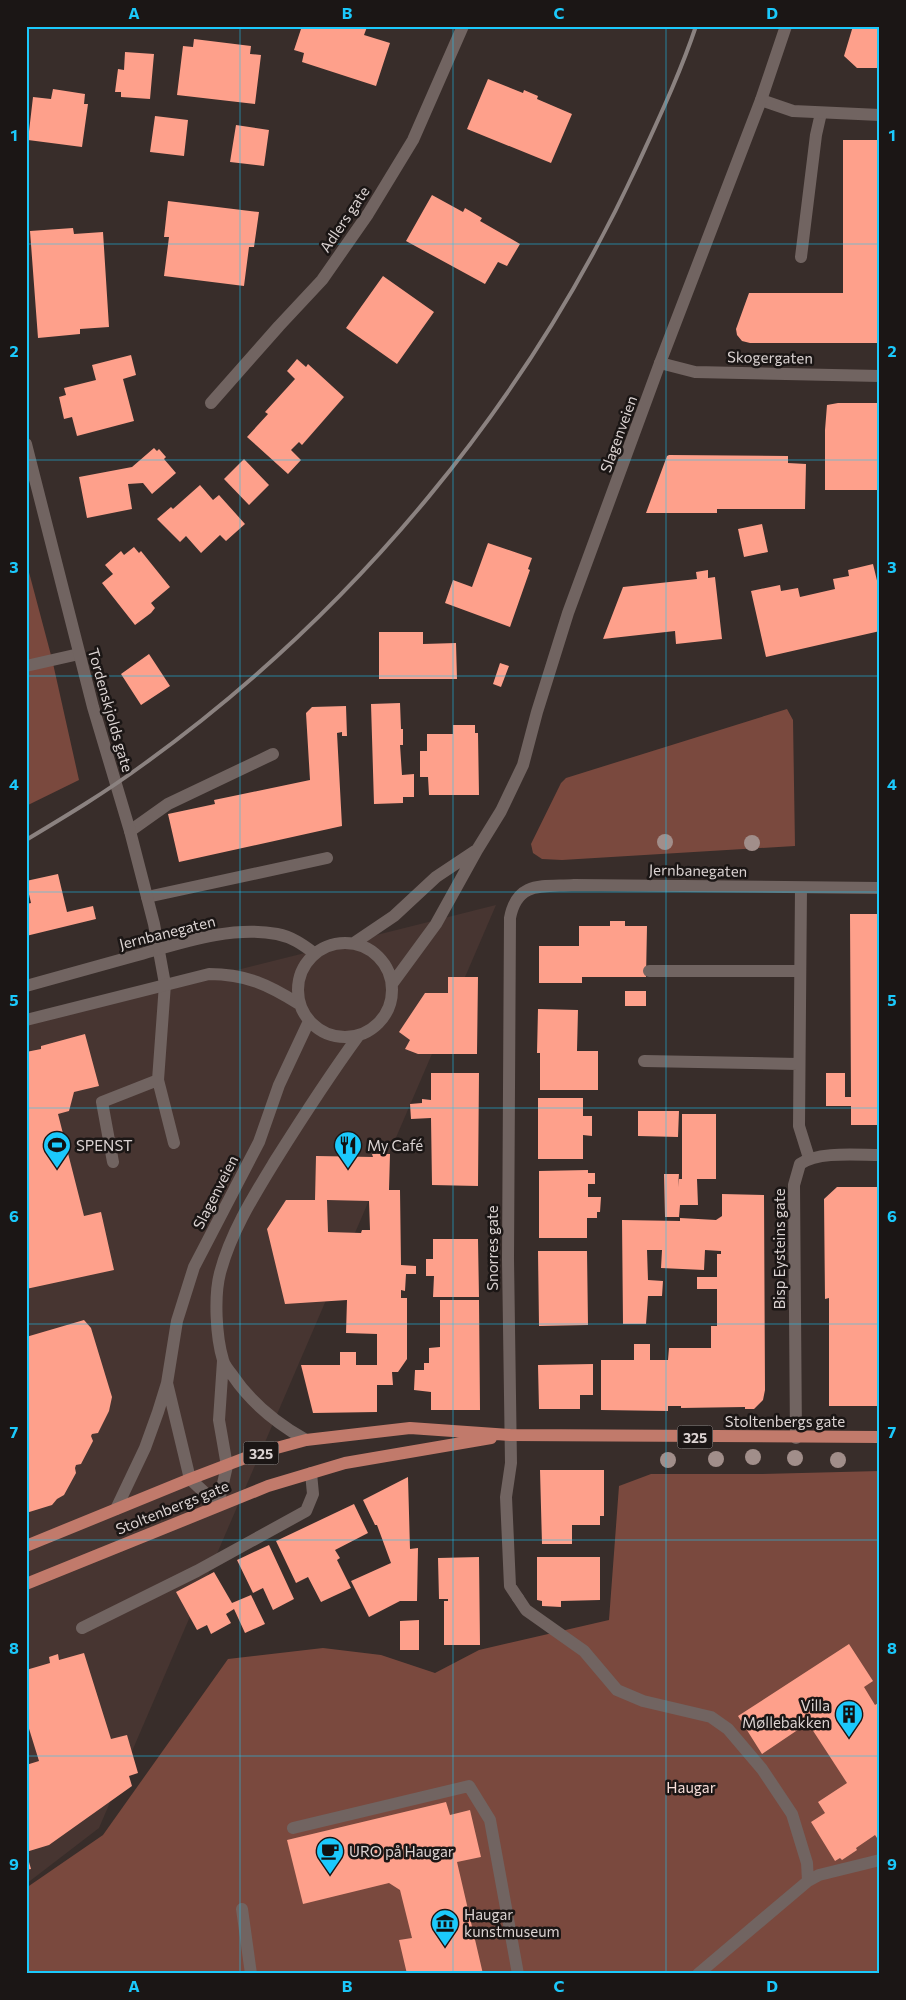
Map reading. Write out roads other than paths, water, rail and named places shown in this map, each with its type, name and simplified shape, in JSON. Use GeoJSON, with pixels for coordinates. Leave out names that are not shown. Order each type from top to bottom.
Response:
{"type":"FeatureCollection","features":[{"type":"Feature","properties":{"kind":"main road","name":"Stoltenbergs gate"},"geometry":{"type":"LineString","coordinates":[[26,1546],[190,1479],[258,1454],[306,1440],[410,1428],[510,1435],[880,1437]]}},
{"type":"Feature","properties":{"kind":"main road","name":"Stoltenbergs gate"},"geometry":{"type":"LineString","coordinates":[[26,1584],[268,1486],[345,1463],[510,1435]]}},
{"type":"Feature","properties":{"kind":"street","name":"Adlers gate"},"geometry":{"type":"LineString","coordinates":[[211,403],[322,280],[368,214],[414,140],[463,26]]}},
{"type":"Feature","properties":{"kind":"street","name":"Slagenveien"},"geometry":{"type":"LineString","coordinates":[[218,1505],[227,1466],[219,1420],[223,1361],[216,1307],[220,1275],[233,1235],[246,1209],[307,1110],[359,1035],[373,1027],[384,1015],[391,1000],[392,984],[436,924],[501,811],[523,765],[537,712],[568,614],[786,26]]}},
{"type":"Feature","properties":{"kind":"street"},"geometry":{"type":"LineString","coordinates":[[760,100],[794,111],[880,115]]}},
{"type":"Feature","properties":{"kind":"street"},"geometry":{"type":"LineString","coordinates":[[801,257],[816,135],[821,113]]}},
{"type":"Feature","properties":{"kind":"street","name":"Skogergaten"},"geometry":{"type":"LineString","coordinates":[[660,363],[695,372],[880,376]]}},
{"type":"Feature","properties":{"kind":"street","name":"Tordenskjolds gate"},"geometry":{"type":"LineString","coordinates":[[26,444],[79,654],[147,897],[165,984],[158,1080],[174,1144]]}},
{"type":"Feature","properties":{"kind":"street"},"geometry":{"type":"LineString","coordinates":[[26,666],[79,654]]}},
{"type":"Feature","properties":{"kind":"street"},"geometry":{"type":"LineString","coordinates":[[130,831],[168,804],[273,754]]}},
{"type":"Feature","properties":{"kind":"street","name":"Slagenveien"},"geometry":{"type":"LineString","coordinates":[[314,953],[333,943],[354,943],[394,916],[436,877],[477,850]]}},
{"type":"Feature","properties":{"kind":"street"},"geometry":{"type":"LineString","coordinates":[[147,897],[327,858]]}},
{"type":"Feature","properties":{"kind":"street","name":"Jernbanegaten"},"geometry":{"type":"LineString","coordinates":[[518,896],[525,890],[533,887],[574,885],[880,888]]}},
{"type":"Feature","properties":{"kind":"street"},"geometry":{"type":"LineString","coordinates":[[801,888],[798,1126],[809,1158],[840,1155],[880,1155]]}},
{"type":"Feature","properties":{"kind":"street","name":"Snorres gate"},"geometry":{"type":"LineString","coordinates":[[518,896],[514,902],[510,918],[508,1259],[511,1463],[506,1497],[510,1586],[526,1610],[584,1651],[617,1690],[643,1701],[711,1717],[728,1729],[762,1769],[792,1814],[807,1863],[808,1881]]}},
{"type":"Feature","properties":{"kind":"street","name":"Jernbanegaten"},"geometry":{"type":"LineString","coordinates":[[26,986],[203,938],[238,932],[275,934],[294,939],[314,953]]}},
{"type":"Feature","properties":{"kind":"street"},"geometry":{"type":"LineString","coordinates":[[354,943],[372,951],[386,965],[392,984]]}},
{"type":"Feature","properties":{"kind":"street"},"geometry":{"type":"LineString","coordinates":[[314,953],[302,968],[297,986],[299,1004],[308,1021],[332,1035],[345,1037],[359,1035]]}},
{"type":"Feature","properties":{"kind":"street"},"geometry":{"type":"LineString","coordinates":[[649,971],[800,971]]}},
{"type":"Feature","properties":{"kind":"street"},"geometry":{"type":"LineString","coordinates":[[26,1020],[210,974],[229,974],[245,977],[273,988],[299,1004]]}},
{"type":"Feature","properties":{"kind":"street","name":"Slagenveien"},"geometry":{"type":"LineString","coordinates":[[116,1509],[145,1448],[167,1383],[177,1321],[194,1267],[259,1142],[279,1085],[308,1021]]}},
{"type":"Feature","properties":{"kind":"street"},"geometry":{"type":"LineString","coordinates":[[644,1061],[798,1064]]}},
{"type":"Feature","properties":{"kind":"street"},"geometry":{"type":"LineString","coordinates":[[113,1162],[102,1102],[158,1080]]}},
{"type":"Feature","properties":{"kind":"street","name":"Bisp Eysteins gate"},"geometry":{"type":"LineString","coordinates":[[796,1438],[794,1185],[800,1164],[809,1158]]}},
{"type":"Feature","properties":{"kind":"street","name":"Slagenveien"},"geometry":{"type":"LineString","coordinates":[[223,1361],[241,1389],[262,1411],[306,1440]]}},
{"type":"Feature","properties":{"kind":"street","name":"Slagenveien"},"geometry":{"type":"LineString","coordinates":[[167,1383],[190,1479]]}},
{"type":"Feature","properties":{"kind":"street"},"geometry":{"type":"LineString","coordinates":[[82,1628],[196,1571],[306,1511],[313,1494],[311,1473]]}},
{"type":"Feature","properties":{"kind":"street"},"geometry":{"type":"LineString","coordinates":[[190,1479],[218,1505]]}},
{"type":"Feature","properties":{"kind":"street"},"geometry":{"type":"LineString","coordinates":[[293,1828],[470,1786],[490,1820],[518,1974]]}},
{"type":"Feature","properties":{"kind":"street"},"geometry":{"type":"LineString","coordinates":[[698,1974],[808,1881],[819,1875],[880,1860]]}},
{"type":"Feature","properties":{"kind":"street"},"geometry":{"type":"LineString","coordinates":[[242,1908],[251,1974]]}},
{"type":"Feature","properties":{"kind":"railway"},"geometry":{"type":"LineString","coordinates":[[26,840],[86,804],[130,774],[222,704],[295,639],[364,570],[429,496],[489,419],[544,337],[593,253],[661,114],[696,26]]}},
{"type":"Feature","properties":{"kind":"place","name":"SPENST"},"geometry":{"type":"Point","coordinates":[57,1169]}},
{"type":"Feature","properties":{"kind":"place","name":"My Café"},"geometry":{"type":"Point","coordinates":[348,1169]}},
{"type":"Feature","properties":{"kind":"place","name":"Villa Møllebakken"},"geometry":{"type":"Point","coordinates":[849,1738]}},
{"type":"Feature","properties":{"kind":"place","name":"URO på Haugar"},"geometry":{"type":"Point","coordinates":[330,1875]}},
{"type":"Feature","properties":{"kind":"place","name":"Haugar kunstmuseum"},"geometry":{"type":"Point","coordinates":[445,1947]}},
{"type":"Feature","properties":{"kind":"park label","name":"Haugar"},"geometry":{"type":"Point","coordinates":[691,1787]}}]}
